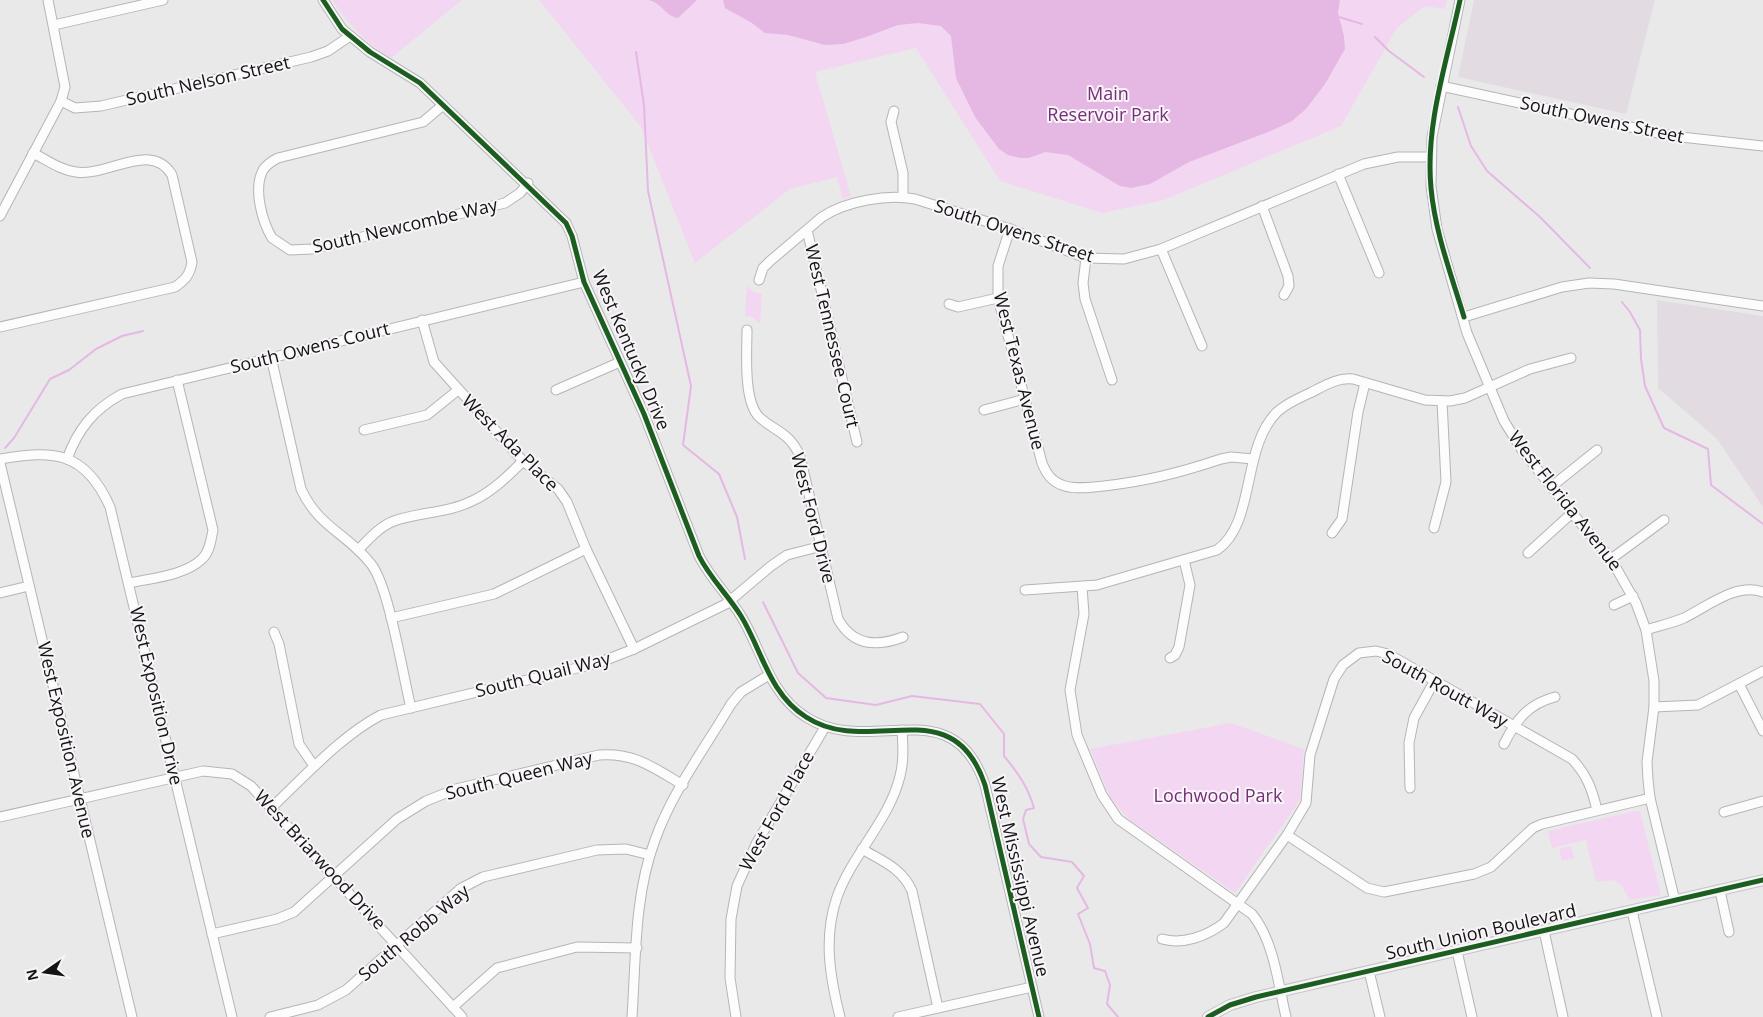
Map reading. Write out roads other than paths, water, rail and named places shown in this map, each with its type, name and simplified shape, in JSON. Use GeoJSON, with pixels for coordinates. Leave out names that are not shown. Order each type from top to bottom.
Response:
{"type":"FeatureCollection","features":[{"type":"Feature","properties":{"kind":"main road","name":"South Union Boulevard"},"geometry":{"type":"LineString","coordinates":[[1208,1017],[1240,1002],[1280,991],[1763,880]]}},
{"type":"Feature","properties":{"kind":"street"},"geometry":{"type":"LineString","coordinates":[[0,216],[61,101],[65,87],[48,0]]}},
{"type":"Feature","properties":{"kind":"street"},"geometry":{"type":"LineString","coordinates":[[54,25],[163,0]]}},
{"type":"Feature","properties":{"kind":"street","name":"West Kentucky Drive"},"geometry":{"type":"LineString","coordinates":[[323,0],[335,20],[350,36],[370,52],[413,78],[528,183],[566,222],[572,236],[584,282],[644,414],[699,556],[708,572],[743,619],[770,675],[790,704],[804,716],[824,727]]}},
{"type":"Feature","properties":{"kind":"street","name":"West Florida Avenue"},"geometry":{"type":"LineString","coordinates":[[1460,0],[1434,121],[1430,157],[1434,214],[1467,333],[1488,388],[1504,421],[1522,450],[1572,513],[1612,559],[1633,596],[1646,630],[1652,659],[1654,707],[1647,762],[1650,798],[1675,901]]}},
{"type":"Feature","properties":{"kind":"street","name":"South Nelson Street"},"geometry":{"type":"LineString","coordinates":[[61,101],[75,108],[101,106],[311,58],[328,51],[350,36]]}},
{"type":"Feature","properties":{"kind":"street","name":"South Owens Street"},"geometry":{"type":"LineString","coordinates":[[1442,86],[1683,138],[1763,146]]}},
{"type":"Feature","properties":{"kind":"street","name":"South Newcombe Way"},"geometry":{"type":"LineString","coordinates":[[443,105],[423,122],[278,158],[268,164],[263,170],[258,188],[268,232],[278,243],[290,250],[312,249],[438,220],[505,202],[520,193],[528,183]]}},
{"type":"Feature","properties":{"kind":"street"},"geometry":{"type":"LineString","coordinates":[[894,111],[891,122],[903,174],[903,197]]}},
{"type":"Feature","properties":{"kind":"street"},"geometry":{"type":"LineString","coordinates":[[0,327],[175,287],[185,280],[190,272],[192,262],[172,176],[166,165],[147,158],[92,172],[76,172],[60,168],[33,153]]}},
{"type":"Feature","properties":{"kind":"street","name":"South Owens Street"},"geometry":{"type":"LineString","coordinates":[[759,280],[770,261],[806,230],[831,212],[871,200],[903,197],[1010,229],[1086,258],[1124,259],[1161,249],[1338,174],[1380,160],[1430,157]]}},
{"type":"Feature","properties":{"kind":"street"},"geometry":{"type":"LineString","coordinates":[[1338,174],[1380,273]]}},
{"type":"Feature","properties":{"kind":"street"},"geometry":{"type":"LineString","coordinates":[[1262,206],[1288,276],[1289,286],[1284,295]]}},
{"type":"Feature","properties":{"kind":"street","name":"West Texas Avenue"},"geometry":{"type":"LineString","coordinates":[[1010,229],[998,266],[998,298],[1046,474],[1053,480],[1070,488],[1149,480],[1231,457],[1253,460]]}},
{"type":"Feature","properties":{"kind":"street","name":"West Tennessee Court"},"geometry":{"type":"LineString","coordinates":[[806,230],[857,442]]}},
{"type":"Feature","properties":{"kind":"street"},"geometry":{"type":"LineString","coordinates":[[1161,249],[1202,346]]}},
{"type":"Feature","properties":{"kind":"street"},"geometry":{"type":"LineString","coordinates":[[1086,258],[1083,283],[1086,299],[1112,380]]}},
{"type":"Feature","properties":{"kind":"street","name":"South Owens Court"},"geometry":{"type":"LineString","coordinates":[[67,459],[79,432],[100,407],[122,394],[584,282]]}},
{"type":"Feature","properties":{"kind":"street"},"geometry":{"type":"LineString","coordinates":[[1464,317],[1562,287],[1589,283],[1614,284],[1763,306]]}},
{"type":"Feature","properties":{"kind":"street"},"geometry":{"type":"LineString","coordinates":[[949,304],[958,307],[998,298]]}},
{"type":"Feature","properties":{"kind":"street","name":"West Ada Place"},"geometry":{"type":"LineString","coordinates":[[422,320],[434,362],[523,461],[558,489],[574,517],[586,549],[634,649]]}},
{"type":"Feature","properties":{"kind":"street","name":"West Ford Drive"},"geometry":{"type":"LineString","coordinates":[[747,330],[751,402],[760,418],[785,434],[796,448],[822,546],[834,601],[843,628],[860,641],[869,644],[889,643],[904,637]]}},
{"type":"Feature","properties":{"kind":"street"},"geometry":{"type":"LineString","coordinates":[[271,357],[305,497],[317,516],[358,550],[372,565],[381,584],[411,708]]}},
{"type":"Feature","properties":{"kind":"street"},"geometry":{"type":"LineString","coordinates":[[1025,590],[1097,585],[1217,550],[1228,542],[1236,528],[1253,460],[1262,434],[1269,422],[1287,404],[1345,378],[1426,400],[1442,401],[1465,398],[1530,369],[1571,358]]}},
{"type":"Feature","properties":{"kind":"street"},"geometry":{"type":"LineString","coordinates":[[556,390],[620,362]]}},
{"type":"Feature","properties":{"kind":"street"},"geometry":{"type":"LineString","coordinates":[[129,582],[178,572],[203,558],[210,545],[213,530],[176,380]]}},
{"type":"Feature","properties":{"kind":"street"},"geometry":{"type":"LineString","coordinates":[[1332,532],[1342,519],[1358,412],[1365,382]]}},
{"type":"Feature","properties":{"kind":"street"},"geometry":{"type":"LineString","coordinates":[[364,430],[427,415],[458,390]]}},
{"type":"Feature","properties":{"kind":"street"},"geometry":{"type":"LineString","coordinates":[[984,410],[1025,399]]}},
{"type":"Feature","properties":{"kind":"street"},"geometry":{"type":"LineString","coordinates":[[1434,528],[1446,482],[1442,401]]}},
{"type":"Feature","properties":{"kind":"street"},"geometry":{"type":"LineString","coordinates":[[1551,486],[1598,450]]}},
{"type":"Feature","properties":{"kind":"street","name":"West Exposition Drive"},"geometry":{"type":"LineString","coordinates":[[0,461],[35,454],[53,454],[67,459],[91,475],[101,487],[110,507],[232,1017]]}},
{"type":"Feature","properties":{"kind":"street","name":"West Exposition Avenue"},"geometry":{"type":"LineString","coordinates":[[0,461],[132,1017]]}},
{"type":"Feature","properties":{"kind":"street"},"geometry":{"type":"LineString","coordinates":[[358,550],[375,533],[393,521],[430,514],[472,502],[500,483],[523,461]]}},
{"type":"Feature","properties":{"kind":"street"},"geometry":{"type":"LineString","coordinates":[[1528,553],[1572,513]]}},
{"type":"Feature","properties":{"kind":"street"},"geometry":{"type":"LineString","coordinates":[[1612,559],[1664,520]]}},
{"type":"Feature","properties":{"kind":"street","name":"South Quail Way"},"geometry":{"type":"LineString","coordinates":[[271,808],[314,766],[366,723],[381,715],[598,663],[634,649],[730,601],[787,555],[822,546]]}},
{"type":"Feature","properties":{"kind":"street"},"geometry":{"type":"LineString","coordinates":[[390,618],[494,594],[586,549]]}},
{"type":"Feature","properties":{"kind":"street"},"geometry":{"type":"LineString","coordinates":[[1170,658],[1175,655],[1179,647],[1190,585],[1184,560]]}},
{"type":"Feature","properties":{"kind":"street"},"geometry":{"type":"LineString","coordinates":[[0,593],[29,586]]}},
{"type":"Feature","properties":{"kind":"street"},"geometry":{"type":"LineString","coordinates":[[1082,587],[1084,614],[1070,690],[1077,735],[1102,795],[1118,818],[1252,914],[1262,926],[1286,1017]]}},
{"type":"Feature","properties":{"kind":"street"},"geometry":{"type":"LineString","coordinates":[[1646,630],[1682,619],[1734,592],[1754,589],[1763,592]]}},
{"type":"Feature","properties":{"kind":"street"},"geometry":{"type":"LineString","coordinates":[[1614,605],[1633,596]]}},
{"type":"Feature","properties":{"kind":"street"},"geometry":{"type":"LineString","coordinates":[[274,632],[279,644],[298,744],[314,766]]}},
{"type":"Feature","properties":{"kind":"street","name":"South Routt Way"},"geometry":{"type":"LineString","coordinates":[[1162,939],[1178,941],[1209,933],[1224,923],[1287,835],[1306,804],[1310,755],[1327,696],[1343,665],[1359,653],[1376,651],[1388,654],[1572,759],[1583,771],[1590,784],[1597,810]]}},
{"type":"Feature","properties":{"kind":"street"},"geometry":{"type":"LineString","coordinates":[[1654,707],[1698,705],[1763,671]]}},
{"type":"Feature","properties":{"kind":"street"},"geometry":{"type":"LineString","coordinates":[[632,1017],[641,897],[650,855],[667,812],[736,697],[770,675]]}},
{"type":"Feature","properties":{"kind":"street"},"geometry":{"type":"LineString","coordinates":[[1410,788],[1409,743],[1414,718],[1435,680]]}},
{"type":"Feature","properties":{"kind":"street"},"geometry":{"type":"LineString","coordinates":[[1739,684],[1763,731]]}},
{"type":"Feature","properties":{"kind":"street"},"geometry":{"type":"LineString","coordinates":[[1504,744],[1513,726],[1533,705],[1555,697]]}},
{"type":"Feature","properties":{"kind":"street"},"geometry":{"type":"LineString","coordinates":[[824,727],[856,732],[902,730],[903,753],[898,785],[837,897],[831,923],[829,962],[840,1017]]}},
{"type":"Feature","properties":{"kind":"street","name":"West Ford Place"},"geometry":{"type":"LineString","coordinates":[[736,1017],[730,978],[732,918],[737,886],[756,844],[824,727]]}},
{"type":"Feature","properties":{"kind":"street","name":"West Mississippi Avenue"},"geometry":{"type":"LineString","coordinates":[[902,730],[938,732],[964,747],[975,760],[985,786],[1039,1017]]}},
{"type":"Feature","properties":{"kind":"street","name":"South Queen Way"},"geometry":{"type":"LineString","coordinates":[[212,934],[287,916],[294,912],[398,819],[426,801],[456,789],[599,755],[614,754],[635,757],[683,785]]}},
{"type":"Feature","properties":{"kind":"street","name":"West Briarwood Drive"},"geometry":{"type":"LineString","coordinates":[[0,818],[203,771],[232,774],[251,786],[462,1017]]}},
{"type":"Feature","properties":{"kind":"street"},"geometry":{"type":"LineString","coordinates":[[1287,835],[1367,888],[1384,892],[1474,874],[1492,867],[1533,828],[1597,810],[1650,798]]}},
{"type":"Feature","properties":{"kind":"street"},"geometry":{"type":"LineString","coordinates":[[1724,812],[1763,801]]}},
{"type":"Feature","properties":{"kind":"street","name":"South Robb Way"},"geometry":{"type":"LineString","coordinates":[[270,1017],[318,1004],[334,997],[355,983],[460,889],[483,877],[597,850],[626,849],[650,855]]}},
{"type":"Feature","properties":{"kind":"street"},"geometry":{"type":"LineString","coordinates":[[862,849],[899,870],[906,878],[912,891],[938,1008]]}},
{"type":"Feature","properties":{"kind":"street"},"geometry":{"type":"LineString","coordinates":[[1720,891],[1729,932]]}},
{"type":"Feature","properties":{"kind":"street"},"geometry":{"type":"LineString","coordinates":[[1632,911],[1657,1017]]}},
{"type":"Feature","properties":{"kind":"street"},"geometry":{"type":"LineString","coordinates":[[1544,931],[1563,1017]]}},
{"type":"Feature","properties":{"kind":"street"},"geometry":{"type":"LineString","coordinates":[[453,1007],[497,968],[577,947],[637,948]]}},
{"type":"Feature","properties":{"kind":"street"},"geometry":{"type":"LineString","coordinates":[[1457,951],[1472,1017]]}},
{"type":"Feature","properties":{"kind":"street"},"geometry":{"type":"LineString","coordinates":[[1369,971],[1380,1017]]}},
{"type":"Feature","properties":{"kind":"street"},"geometry":{"type":"LineString","coordinates":[[898,1017],[1032,987]]}},
{"type":"Feature","properties":{"kind":"waterway"},"geometry":{"type":"LineString","coordinates":[[1339,17],[1362,24]]}},
{"type":"Feature","properties":{"kind":"waterway"},"geometry":{"type":"LineString","coordinates":[[1375,37],[1389,51],[1424,77]]}},
{"type":"Feature","properties":{"kind":"waterway"},"geometry":{"type":"LineString","coordinates":[[636,52],[644,105],[648,191],[691,386],[683,445],[719,474],[737,517],[745,559]]}},
{"type":"Feature","properties":{"kind":"waterway"},"geometry":{"type":"LineString","coordinates":[[1458,107],[1471,146],[1487,171],[1540,217],[1590,268]]}},
{"type":"Feature","properties":{"kind":"waterway"},"geometry":{"type":"LineString","coordinates":[[1622,302],[1640,330],[1641,359],[1645,386],[1664,428],[1708,449],[1711,485],[1763,524]]}},
{"type":"Feature","properties":{"kind":"waterway"},"geometry":{"type":"LineString","coordinates":[[5,448],[14,438],[50,379],[69,370],[96,349],[122,336],[143,331]]}},
{"type":"Feature","properties":{"kind":"waterway"},"geometry":{"type":"LineString","coordinates":[[763,602],[798,673],[826,698],[876,705],[912,696],[980,704],[1004,734],[1004,756],[1022,780],[1032,800],[1034,808],[1026,810],[1023,819],[1029,844],[1041,857],[1072,862],[1084,876],[1077,888],[1088,908],[1078,914],[1090,944],[1094,968],[1105,971],[1110,985],[1107,1004],[1118,1017]]}},
{"type":"Feature","properties":{"kind":"park label","name":"Main Reservoir Park"},"geometry":{"type":"Point","coordinates":[1108,104]}},
{"type":"Feature","properties":{"kind":"park label","name":"Lochwood Park"},"geometry":{"type":"Point","coordinates":[1218,796]}}]}
